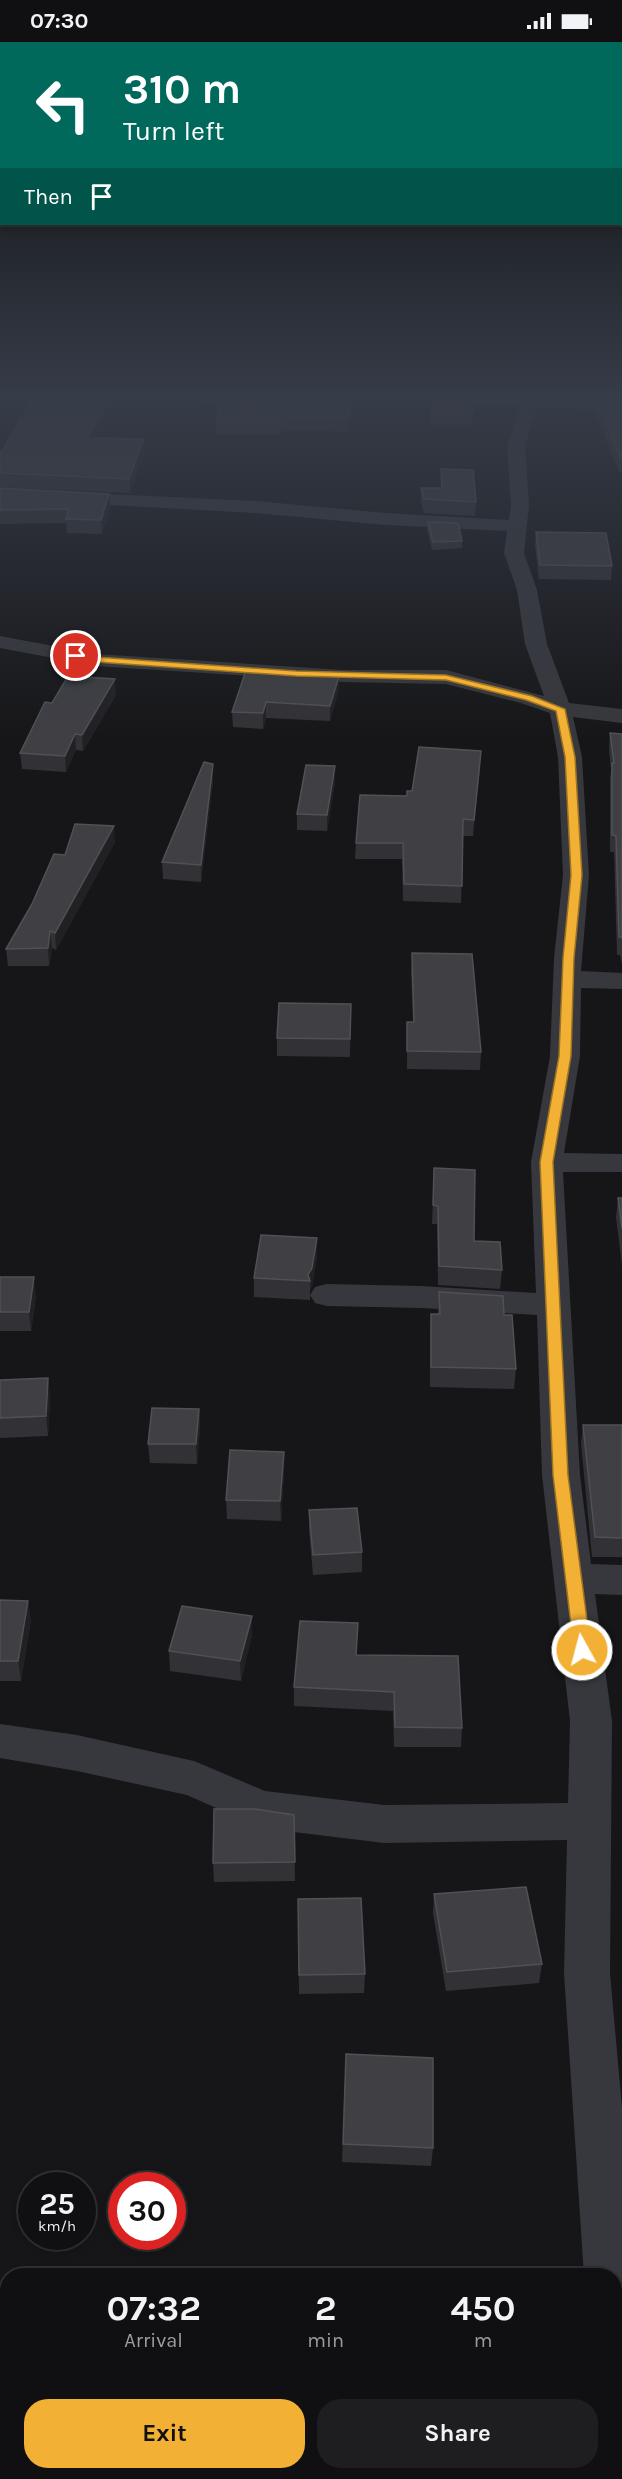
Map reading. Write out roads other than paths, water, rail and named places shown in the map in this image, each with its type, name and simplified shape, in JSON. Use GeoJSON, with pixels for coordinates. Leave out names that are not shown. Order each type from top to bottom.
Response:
{"type":"FeatureCollection","features":[{"type":"Feature","properties":{"kind":"street"},"geometry":{"type":"LineString","coordinates":[[307,512],[386,519],[517,526]]}},
{"type":"Feature","properties":{"kind":"street"},"geometry":{"type":"LineString","coordinates":[[519,512],[514,553],[527,590],[536,644],[560,709],[570,757],[576,875],[565,1056],[547,1162],[561,1475],[591,1721],[587,1972],[609,2268]]}},
{"type":"Feature","properties":{"kind":"street"},"geometry":{"type":"LineString","coordinates":[[0,642],[96,660],[343,676],[446,677],[529,698],[560,709],[622,716]]}},
{"type":"Feature","properties":{"kind":"street"},"geometry":{"type":"LineString","coordinates":[[568,979],[622,981]]}},
{"type":"Feature","properties":{"kind":"street"},"geometry":{"type":"LineString","coordinates":[[547,1162],[622,1163]]}},
{"type":"Feature","properties":{"kind":"street"},"geometry":{"type":"LineString","coordinates":[[327,1295],[421,1297],[555,1305]]}},
{"type":"Feature","properties":{"kind":"street"},"geometry":{"type":"LineString","coordinates":[[574,1579],[622,1580]]}},
{"type":"Feature","properties":{"kind":"street"},"geometry":{"type":"LineString","coordinates":[[0,1742],[77,1754],[194,1779],[261,1809],[384,1824],[590,1821]]}}]}
